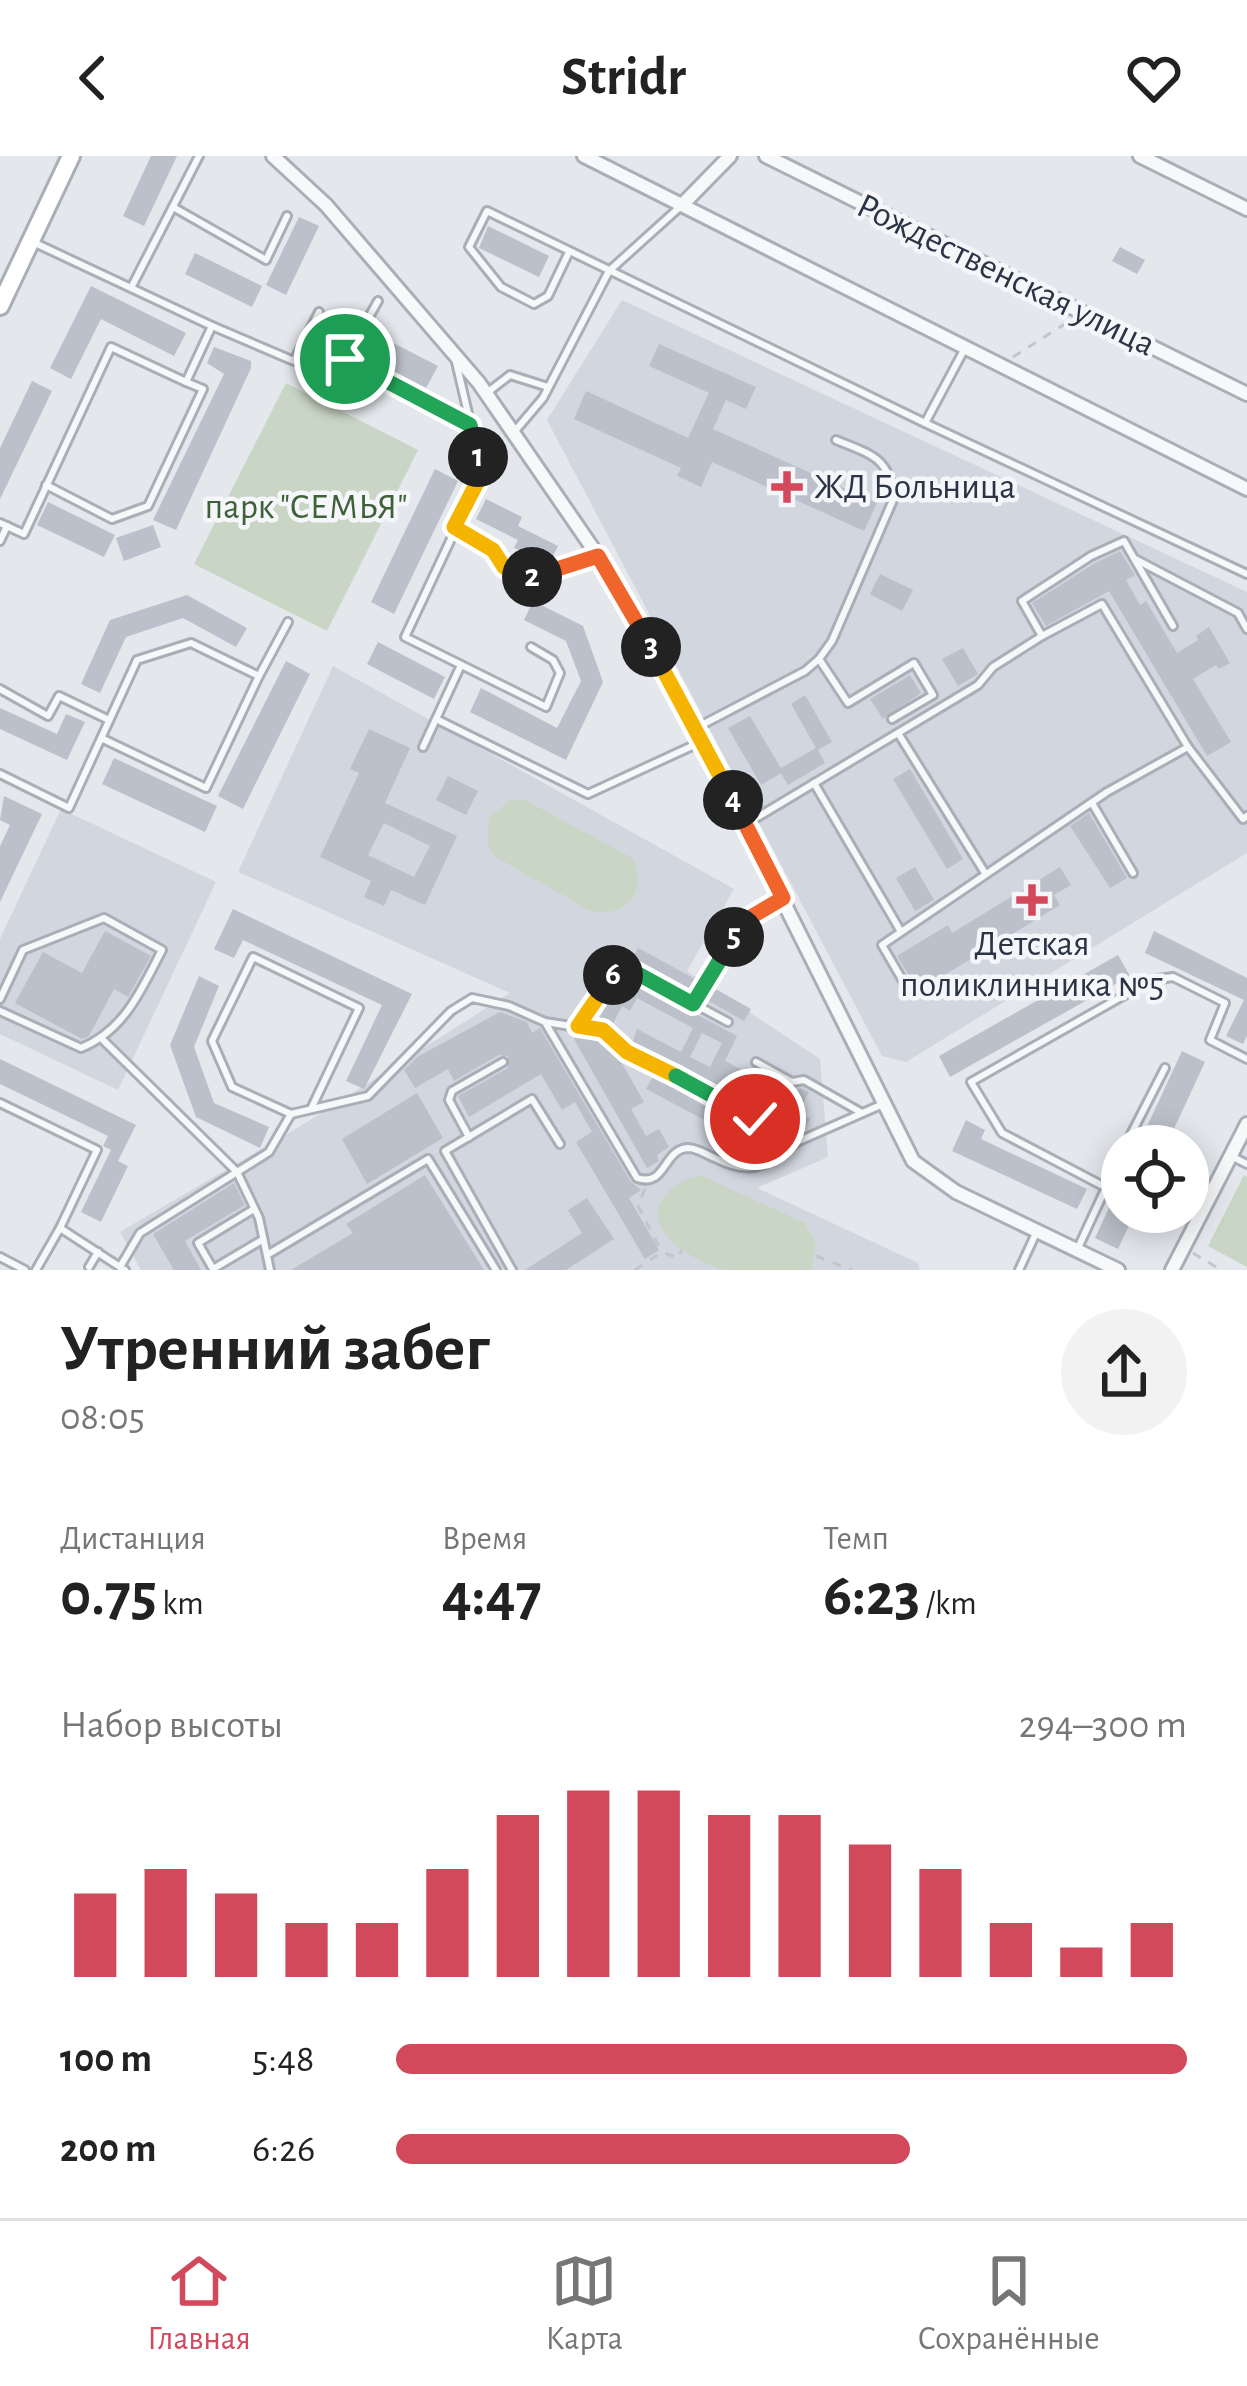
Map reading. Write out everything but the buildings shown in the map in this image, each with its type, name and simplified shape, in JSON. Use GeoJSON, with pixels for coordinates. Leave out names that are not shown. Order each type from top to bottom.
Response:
{"type":"FeatureCollection","features":[{"type":"Feature","properties":{"kind":"main road"},"geometry":{"type":"LineString","coordinates":[[0,307],[71,156]]}},
{"type":"Feature","properties":{"kind":"street"},"geometry":{"type":"LineString","coordinates":[[273,156],[326,205],[487,393],[598,556],[700,735],[906,1150],[922,1170],[956,1192],[1077,1250],[1096,1265],[1118,1270]]}},
{"type":"Feature","properties":{"kind":"street"},"geometry":{"type":"LineString","coordinates":[[584,156],[1247,489]]}},
{"type":"Feature","properties":{"kind":"street"},"geometry":{"type":"LineString","coordinates":[[682,205],[730,156]]}},
{"type":"Feature","properties":{"kind":"street","name":"Рождественская улица"},"geometry":{"type":"LineString","coordinates":[[766,156],[1247,394]]}},
{"type":"Feature","properties":{"kind":"street"},"geometry":{"type":"LineString","coordinates":[[1141,156],[1247,209]]}},
{"type":"Feature","properties":{"kind":"street"},"geometry":{"type":"LineString","coordinates":[[1172,1270],[1247,1124]]}},
{"type":"Feature","properties":{"kind":"lane"},"geometry":{"type":"LineString","coordinates":[[131,288],[199,156]]}},
{"type":"Feature","properties":{"kind":"lane"},"geometry":{"type":"LineString","coordinates":[[515,431],[531,416],[548,387],[608,271],[682,205]]}},
{"type":"Feature","properties":{"kind":"lane"},"geometry":{"type":"LineString","coordinates":[[173,207],[266,260],[286,216]]}},
{"type":"Feature","properties":{"kind":"lane"},"geometry":{"type":"LineString","coordinates":[[569,252],[548,296],[534,304],[502,287],[469,247],[487,211],[1247,574]]}},
{"type":"Feature","properties":{"kind":"lane"},"geometry":{"type":"LineString","coordinates":[[33,242],[294,362],[319,312]]}},
{"type":"Feature","properties":{"kind":"lane"},"geometry":{"type":"LineString","coordinates":[[377,301],[345,359],[470,425]]}},
{"type":"Feature","properties":{"kind":"lane"},"geometry":{"type":"LineString","coordinates":[[186,382],[212,326]]}},
{"type":"Feature","properties":{"kind":"lane"},"geometry":{"type":"LineString","coordinates":[[0,541],[4,525],[24,534],[46,485],[111,347],[203,389],[148,506],[112,519],[46,485]]}},
{"type":"Feature","properties":{"kind":"lane"},"geometry":{"type":"LineString","coordinates":[[925,423],[965,347]]}},
{"type":"Feature","properties":{"kind":"lane"},"geometry":{"type":"LineString","coordinates":[[454,353],[482,473],[405,637],[546,707],[560,674],[553,661],[531,647]]}},
{"type":"Feature","properties":{"kind":"lane"},"geometry":{"type":"LineString","coordinates":[[487,393],[509,375],[548,387]]}},
{"type":"Feature","properties":{"kind":"lane"},"geometry":{"type":"LineString","coordinates":[[436,719],[588,794],[700,735],[820,659],[893,500],[885,466],[872,455],[836,440]]}},
{"type":"Feature","properties":{"kind":"lane"},"geometry":{"type":"LineString","coordinates":[[454,527],[493,550],[504,567],[525,578],[598,556]]}},
{"type":"Feature","properties":{"kind":"lane"},"geometry":{"type":"LineString","coordinates":[[1042,636],[1022,602],[1090,556],[1124,541],[1173,626]]}},
{"type":"Feature","properties":{"kind":"lane"},"geometry":{"type":"LineString","coordinates":[[1134,558],[1238,613],[1247,628]]}},
{"type":"Feature","properties":{"kind":"lane"},"geometry":{"type":"LineString","coordinates":[[746,824],[978,685],[993,667],[1042,636],[1102,604],[1188,747],[1244,819],[1247,816]]}},
{"type":"Feature","properties":{"kind":"lane"},"geometry":{"type":"LineString","coordinates":[[101,737],[206,788],[288,622]]}},
{"type":"Feature","properties":{"kind":"lane"},"geometry":{"type":"LineString","coordinates":[[0,774],[69,808],[137,660],[191,643],[259,676]]}},
{"type":"Feature","properties":{"kind":"lane"},"geometry":{"type":"LineString","coordinates":[[820,659],[848,703],[914,663],[933,695],[892,719]]}},
{"type":"Feature","properties":{"kind":"lane"},"geometry":{"type":"LineString","coordinates":[[423,746],[461,665]]}},
{"type":"Feature","properties":{"kind":"lane"},"geometry":{"type":"LineString","coordinates":[[0,689],[49,716],[59,696],[109,720]]}},
{"type":"Feature","properties":{"kind":"lane"},"geometry":{"type":"LineString","coordinates":[[898,733],[985,873]]}},
{"type":"Feature","properties":{"kind":"lane"},"geometry":{"type":"LineString","coordinates":[[910,993],[882,945],[1092,803],[1188,747]]}},
{"type":"Feature","properties":{"kind":"lane"},"geometry":{"type":"LineString","coordinates":[[814,783],[900,931]]}},
{"type":"Feature","properties":{"kind":"lane"},"geometry":{"type":"LineString","coordinates":[[1092,803],[1133,873]]}},
{"type":"Feature","properties":{"kind":"lane"},"geometry":{"type":"LineString","coordinates":[[693,1004],[746,920],[783,898]]}},
{"type":"Feature","properties":{"kind":"lane"},"geometry":{"type":"LineString","coordinates":[[0,999],[23,950],[104,918],[162,950],[130,1011],[102,1040],[81,1048],[0,1010]]}},
{"type":"Feature","properties":{"kind":"lane"},"geometry":{"type":"LineString","coordinates":[[311,1109],[359,1008],[253,957],[212,1042],[232,1087],[291,1114],[368,1096],[451,1011],[472,998],[509,1006],[545,1022],[603,1030],[627,1052],[799,1141]]}},
{"type":"Feature","properties":{"kind":"lane"},"geometry":{"type":"LineString","coordinates":[[578,1026],[620,964],[728,1022]]}},
{"type":"Feature","properties":{"kind":"lane"},"geometry":{"type":"LineString","coordinates":[[1101,1185],[1002,1133],[971,1082],[1151,980],[1173,977],[1225,1003],[1210,1040],[1247,1059]]}},
{"type":"Feature","properties":{"kind":"lane"},"geometry":{"type":"LineString","coordinates":[[545,1022],[637,1178],[646,1181],[656,1178],[677,1152],[689,1148],[748,1170],[762,1166],[799,1141],[884,1104]]}},
{"type":"Feature","properties":{"kind":"lane"},"geometry":{"type":"LineString","coordinates":[[102,1040],[237,1172],[254,1209],[270,1270]]}},
{"type":"Feature","properties":{"kind":"lane"},"geometry":{"type":"LineString","coordinates":[[469,1136],[449,1100],[452,1091],[503,1062]]}},
{"type":"Feature","properties":{"kind":"lane"},"geometry":{"type":"LineString","coordinates":[[756,1062],[792,1082],[804,1080],[862,1113]]}},
{"type":"Feature","properties":{"kind":"lane"},"geometry":{"type":"LineString","coordinates":[[1136,1125],[1165,1068]]}},
{"type":"Feature","properties":{"kind":"lane"},"geometry":{"type":"LineString","coordinates":[[512,1270],[445,1151],[532,1099],[560,1144]]}},
{"type":"Feature","properties":{"kind":"lane"},"geometry":{"type":"LineString","coordinates":[[0,1103],[97,1150],[36,1270]]}},
{"type":"Feature","properties":{"kind":"lane"},"geometry":{"type":"LineString","coordinates":[[60,1228],[121,1269],[140,1234],[269,1152],[291,1114]]}},
{"type":"Feature","properties":{"kind":"lane"},"geometry":{"type":"LineString","coordinates":[[1231,1156],[1247,1164]]}},
{"type":"Feature","properties":{"kind":"lane"},"geometry":{"type":"LineString","coordinates":[[267,1255],[428,1159],[496,1270]]}},
{"type":"Feature","properties":{"kind":"lane"},"geometry":{"type":"LineString","coordinates":[[1077,1250],[1101,1196]]}},
{"type":"Feature","properties":{"kind":"lane"},"geometry":{"type":"LineString","coordinates":[[254,1209],[198,1243],[213,1269],[263,1239]]}},
{"type":"Feature","properties":{"kind":"lane"},"geometry":{"type":"LineString","coordinates":[[1019,1270],[1037,1231]]}},
{"type":"Feature","properties":{"kind":"lane"},"geometry":{"type":"LineString","coordinates":[[88,1267],[98,1252]]}},
{"type":"Feature","properties":{"kind":"lane"},"geometry":{"type":"LineString","coordinates":[[0,1257],[26,1270]]}},
{"type":"Feature","properties":{"kind":"path"},"geometry":{"type":"LineString","coordinates":[[1001,365],[1083,313]]}},
{"type":"Feature","properties":{"kind":"path"},"geometry":{"type":"LineString","coordinates":[[646,1181],[638,1206],[662,1252],[678,1258],[682,1250]]}},
{"type":"Feature","properties":{"kind":"path"},"geometry":{"type":"LineString","coordinates":[[635,1270],[662,1252]]}},
{"type":"Feature","properties":{"kind":"path"},"geometry":{"type":"LineString","coordinates":[[1192,1254],[1221,1270]]}},
{"type":"Feature","properties":{"kind":"path"},"geometry":{"type":"LineString","coordinates":[[816,1256],[852,1270]]}},
{"type":"Feature","properties":{"kind":"shaded area"},"geometry":{"type":"Polygon","coordinates":[[[622,300],[1247,592],[1247,853],[906,1062],[882,1056],[547,420],[622,300]]]}},
{"type":"Feature","properties":{"kind":"shaded area"},"geometry":{"type":"Polygon","coordinates":[[[333,666],[734,889],[687,971],[820,1059],[828,1157],[757,1188],[918,1263],[920,1270],[141,1270],[120,1232],[299,1127],[510,993],[238,872],[333,666]]]}},
{"type":"Feature","properties":{"kind":"shaded area"},"geometry":{"type":"Polygon","coordinates":[[[61,809],[216,882],[118,1090],[0,1034],[0,939],[61,809]]]}},
{"type":"Feature","properties":{"kind":"green space","name":"парк \"СЕМЬЯ\""},"geometry":{"type":"Polygon","coordinates":[[[286,383],[418,450],[327,631],[194,564],[286,383]]]}},
{"type":"Feature","properties":{"kind":"green space"},"geometry":{"type":"Polygon","coordinates":[[[525,800],[632,858],[638,882],[623,907],[589,910],[494,856],[487,843],[489,818],[509,801],[525,800]]]}},
{"type":"Feature","properties":{"kind":"green space"},"geometry":{"type":"Polygon","coordinates":[[[1244,1175],[1247,1177],[1247,1267],[1208,1246],[1244,1175]]]}},
{"type":"Feature","properties":{"kind":"green space"},"geometry":{"type":"Polygon","coordinates":[[[702,1176],[805,1223],[816,1244],[811,1270],[724,1270],[677,1246],[660,1224],[660,1204],[682,1182],[702,1176]]]}},
{"type":"Feature","properties":{"kind":"place","name":"ЖД Больница"},"geometry":{"type":"Point","coordinates":[787,487]}},
{"type":"Feature","properties":{"kind":"place","name":"Детская поликлинника №5"},"geometry":{"type":"Point","coordinates":[1032,900]}},
{"type":"Feature","properties":{"kind":"route"},"geometry":{"type":"LineString","coordinates":[[345,359],[470,425],[482,473],[454,527],[493,550],[504,567],[525,578],[598,556],[703,741],[783,898],[746,920],[693,1004],[620,964],[578,1026],[603,1030],[627,1052],[755,1119]]}}]}
